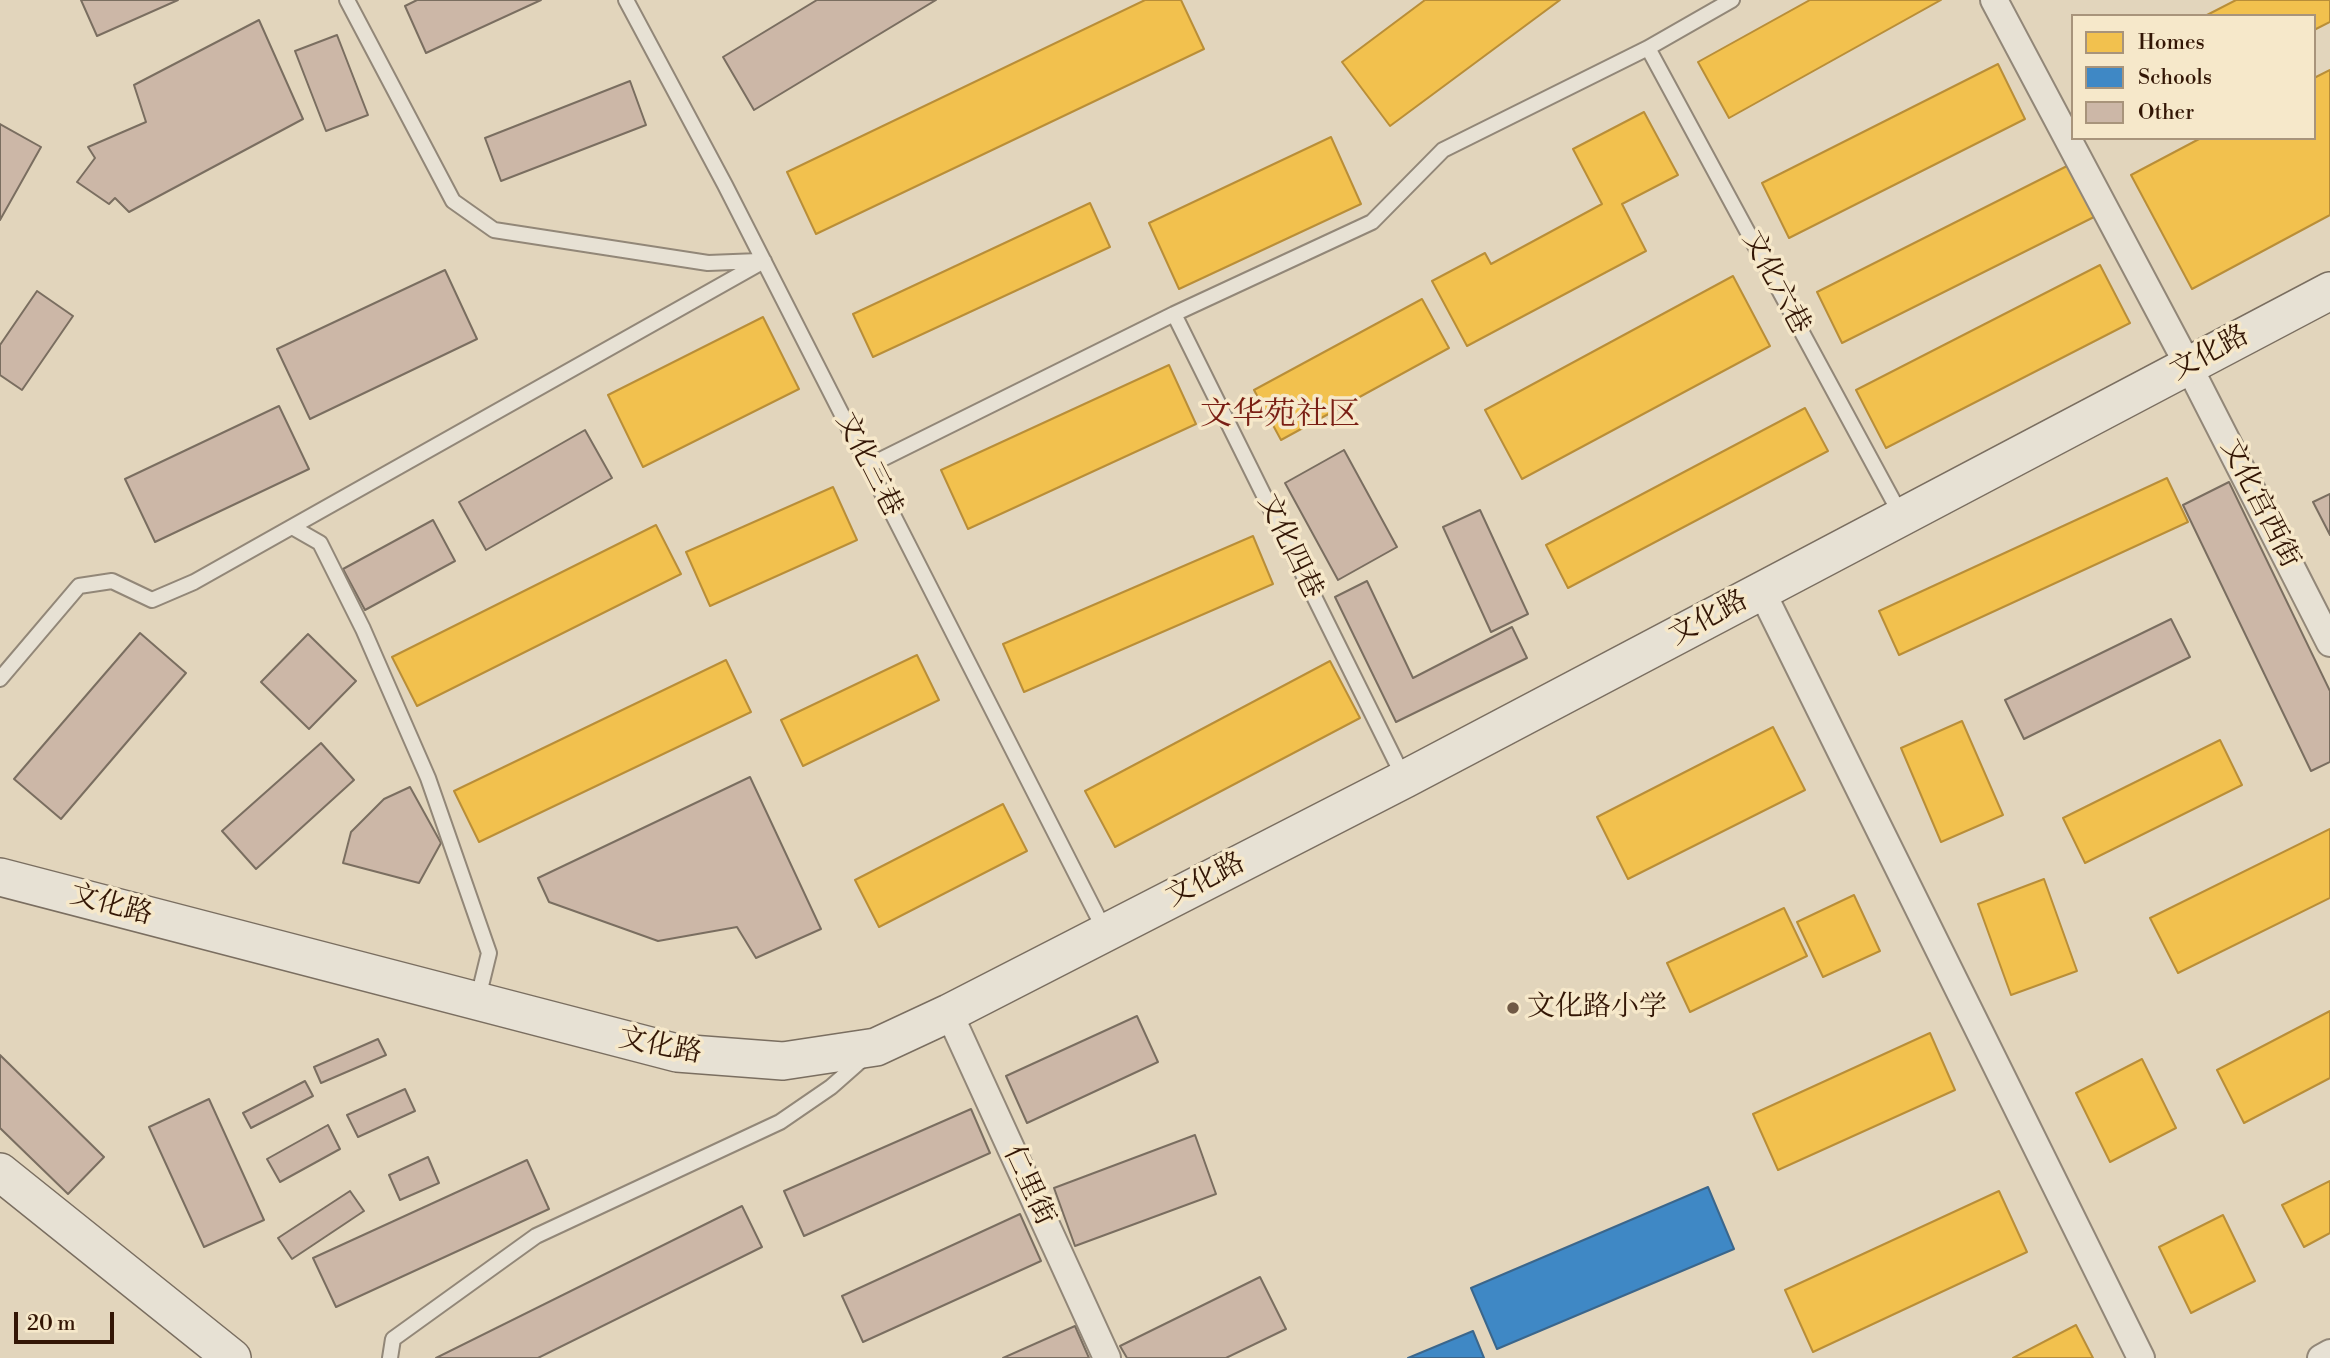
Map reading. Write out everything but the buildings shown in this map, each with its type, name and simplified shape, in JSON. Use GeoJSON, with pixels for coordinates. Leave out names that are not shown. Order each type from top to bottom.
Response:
{"type":"FeatureCollection","features":[{"type":"Feature","properties":{"kind":"main road","name":"文化路"},"geometry":{"type":"LineString","coordinates":[[0,877],[677,1053],[783,1061],[825,1057],[876,1047],[948,1013],[1405,779],[2330,291]]}},
{"type":"Feature","properties":{"kind":"main road"},"geometry":{"type":"LineString","coordinates":[[0,1172],[232,1358]]}},
{"type":"Feature","properties":{"kind":"street","name":"文化宫西街"},"geometry":{"type":"LineString","coordinates":[[1994,0],[2188,365],[2330,643]]}},
{"type":"Feature","properties":{"kind":"street"},"geometry":{"type":"LineString","coordinates":[[1762,592],[2141,1358]]}},
{"type":"Feature","properties":{"kind":"street","name":"仁里街"},"geometry":{"type":"LineString","coordinates":[[948,1013],[1107,1358]]}},
{"type":"Feature","properties":{"kind":"street"},"geometry":{"type":"LineString","coordinates":[[2321,1358],[2330,1353]]}},
{"type":"Feature","properties":{"kind":"lane"},"geometry":{"type":"LineString","coordinates":[[348,0],[453,201],[495,230],[708,264],[764,261]]}},
{"type":"Feature","properties":{"kind":"lane","name":"文化三巷"},"geometry":{"type":"LineString","coordinates":[[626,0],[764,261],[1106,932]]}},
{"type":"Feature","properties":{"kind":"lane"},"geometry":{"type":"LineString","coordinates":[[868,466],[1174,314],[1371,222],[1443,150],[1648,48],[1714,5],[1732,0]]}},
{"type":"Feature","properties":{"kind":"lane","name":"文化六巷"},"geometry":{"type":"LineString","coordinates":[[1648,48],[1902,519]]}},
{"type":"Feature","properties":{"kind":"lane"},"geometry":{"type":"LineString","coordinates":[[0,680],[79,586],[112,581],[152,600],[194,582],[764,261]]}},
{"type":"Feature","properties":{"kind":"lane","name":"文化四巷"},"geometry":{"type":"LineString","coordinates":[[1174,314],[1405,779]]}},
{"type":"Feature","properties":{"kind":"lane"},"geometry":{"type":"LineString","coordinates":[[292,527],[320,543],[363,629],[428,778],[489,953],[477,1003]]}},
{"type":"Feature","properties":{"kind":"lane"},"geometry":{"type":"LineString","coordinates":[[390,1358],[393,1339],[536,1236],[780,1122],[831,1087],[876,1047]]}},
{"type":"Feature","properties":{"kind":"place","name":"文化路小学"},"geometry":{"type":"Point","coordinates":[1513,1008]}},
{"type":"Feature","properties":{"kind":"district","name":"文华苑社区"},"geometry":{"type":"Point","coordinates":[1280,416]}}]}
